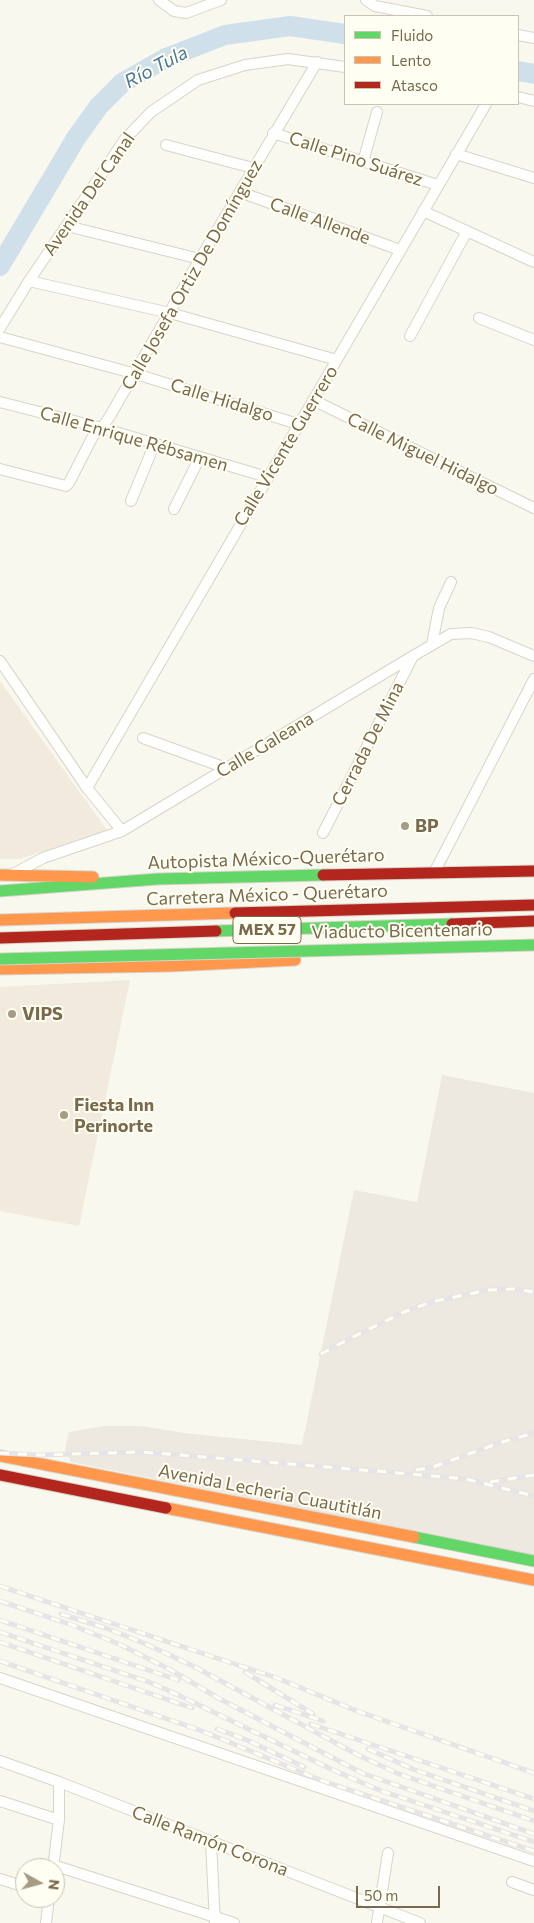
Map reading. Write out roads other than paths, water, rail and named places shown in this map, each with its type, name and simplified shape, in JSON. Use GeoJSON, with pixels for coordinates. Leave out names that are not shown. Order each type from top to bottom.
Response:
{"type":"FeatureCollection","features":[{"type":"Feature","properties":{"kind":"main road","name":"Autopista México-Querétaro"},"geometry":{"type":"LineString","coordinates":[[0,889],[158,879],[534,871]]}},
{"type":"Feature","properties":{"kind":"main road"},"geometry":{"type":"LineString","coordinates":[[5,876],[158,879]]}},
{"type":"Feature","properties":{"kind":"main road","name":"Carretera México - Querétaro"},"geometry":{"type":"LineString","coordinates":[[0,920],[534,905]]}},
{"type":"Feature","properties":{"kind":"main road","name":"Carretera México - Querétaro"},"geometry":{"type":"LineString","coordinates":[[0,938],[534,921]]}},
{"type":"Feature","properties":{"kind":"main road"},"geometry":{"type":"LineString","coordinates":[[40,937],[290,960]]}},
{"type":"Feature","properties":{"kind":"main road","name":"Viaducto Bicentenario"},"geometry":{"type":"LineString","coordinates":[[0,959],[534,946]]}},
{"type":"Feature","properties":{"kind":"main road"},"geometry":{"type":"LineString","coordinates":[[0,969],[171,966],[534,951]]}},
{"type":"Feature","properties":{"kind":"main road","name":"Avenida Lecheria Cuautitlán"},"geometry":{"type":"LineString","coordinates":[[0,1456],[534,1562]]}},
{"type":"Feature","properties":{"kind":"main road","name":"Avenida Lecheria Cuautitlán"},"geometry":{"type":"LineString","coordinates":[[0,1475],[534,1580]]}},
{"type":"Feature","properties":{"kind":"main road"},"geometry":{"type":"LineString","coordinates":[[0,1483],[33,1483]]}},
{"type":"Feature","properties":{"kind":"street"},"geometry":{"type":"LineString","coordinates":[[159,0],[174,11],[186,13],[221,0]]}},
{"type":"Feature","properties":{"kind":"street"},"geometry":{"type":"LineString","coordinates":[[366,0],[375,6],[422,15]]}},
{"type":"Feature","properties":{"kind":"street"},"geometry":{"type":"LineString","coordinates":[[519,35],[534,38]]}},
{"type":"Feature","properties":{"kind":"street","name":"Avenida Del Canal"},"geometry":{"type":"LineString","coordinates":[[0,328],[29,281],[125,139],[151,112],[198,80],[245,65],[288,58],[344,67]]}},
{"type":"Feature","properties":{"kind":"street","name":"Calle Josefa Ortiz De Domínguez"},"geometry":{"type":"LineString","coordinates":[[0,469],[66,486],[94,436],[102,428],[136,374],[273,133],[317,62]]}},
{"type":"Feature","properties":{"kind":"street"},"geometry":{"type":"LineString","coordinates":[[519,97],[534,101]]}},
{"type":"Feature","properties":{"kind":"street","name":"Calle Vicente Guerrero"},"geometry":{"type":"LineString","coordinates":[[86,788],[485,105]]}},
{"type":"Feature","properties":{"kind":"street"},"geometry":{"type":"LineString","coordinates":[[363,162],[377,112]]}},
{"type":"Feature","properties":{"kind":"street","name":"Calle Pino Suárez"},"geometry":{"type":"LineString","coordinates":[[273,133],[438,186]]}},
{"type":"Feature","properties":{"kind":"street"},"geometry":{"type":"LineString","coordinates":[[166,145],[253,168]]}},
{"type":"Feature","properties":{"kind":"street"},"geometry":{"type":"LineString","coordinates":[[456,154],[534,178]]}},
{"type":"Feature","properties":{"kind":"street","name":"Calle Allende"},"geometry":{"type":"LineString","coordinates":[[240,192],[400,250]]}},
{"type":"Feature","properties":{"kind":"street"},"geometry":{"type":"LineString","coordinates":[[423,211],[534,262]]}},
{"type":"Feature","properties":{"kind":"street"},"geometry":{"type":"LineString","coordinates":[[67,226],[200,259]]}},
{"type":"Feature","properties":{"kind":"street"},"geometry":{"type":"LineString","coordinates":[[410,336],[468,231]]}},
{"type":"Feature","properties":{"kind":"street"},"geometry":{"type":"LineString","coordinates":[[29,281],[170,313],[337,360]]}},
{"type":"Feature","properties":{"kind":"street"},"geometry":{"type":"LineString","coordinates":[[479,318],[534,340]]}},
{"type":"Feature","properties":{"kind":"street","name":"Calle Hidalgo"},"geometry":{"type":"LineString","coordinates":[[0,337],[136,374],[298,424]]}},
{"type":"Feature","properties":{"kind":"street","name":"Calle Miguel Hidalgo"},"geometry":{"type":"LineString","coordinates":[[313,400],[534,508]]}},
{"type":"Feature","properties":{"kind":"street","name":"Calle Enrique Rébsamen"},"geometry":{"type":"LineString","coordinates":[[0,402],[102,428],[267,477]]}},
{"type":"Feature","properties":{"kind":"street"},"geometry":{"type":"LineString","coordinates":[[131,501],[155,443]]}},
{"type":"Feature","properties":{"kind":"street"},"geometry":{"type":"LineString","coordinates":[[174,509],[200,457]]}},
{"type":"Feature","properties":{"kind":"street"},"geometry":{"type":"LineString","coordinates":[[432,644],[439,608],[451,582]]}},
{"type":"Feature","properties":{"kind":"street","name":"Calle Galeana"},"geometry":{"type":"LineString","coordinates":[[0,889],[5,876],[43,858],[122,832],[451,634],[471,633],[489,636],[534,656]]}},
{"type":"Feature","properties":{"kind":"street","name":"Cerrada De Mina"},"geometry":{"type":"LineString","coordinates":[[323,833],[413,656]]}},
{"type":"Feature","properties":{"kind":"street"},"geometry":{"type":"LineString","coordinates":[[0,661],[86,788],[122,832]]}},
{"type":"Feature","properties":{"kind":"street"},"geometry":{"type":"LineString","coordinates":[[434,872],[534,678]]}},
{"type":"Feature","properties":{"kind":"street"},"geometry":{"type":"LineString","coordinates":[[143,738],[226,768]]}},
{"type":"Feature","properties":{"kind":"street"},"geometry":{"type":"LineString","coordinates":[[0,1678],[534,1861]]}},
{"type":"Feature","properties":{"kind":"street","name":"Calle Ramón Corona"},"geometry":{"type":"LineString","coordinates":[[0,1761],[59,1782],[420,1923]]}},
{"type":"Feature","properties":{"kind":"street"},"geometry":{"type":"LineString","coordinates":[[54,1858],[59,1820],[59,1782]]}},
{"type":"Feature","properties":{"kind":"street"},"geometry":{"type":"LineString","coordinates":[[0,1801],[59,1820]]}},
{"type":"Feature","properties":{"kind":"street"},"geometry":{"type":"LineString","coordinates":[[211,1842],[215,1920]]}},
{"type":"Feature","properties":{"kind":"street"},"geometry":{"type":"LineString","coordinates":[[377,1923],[388,1853]]}},
{"type":"Feature","properties":{"kind":"street"},"geometry":{"type":"LineString","coordinates":[[65,1871],[215,1920],[234,1923]]}},
{"type":"Feature","properties":{"kind":"street"},"geometry":{"type":"LineString","coordinates":[[0,1880],[15,1884]]}},
{"type":"Feature","properties":{"kind":"street"},"geometry":{"type":"LineString","coordinates":[[512,1882],[534,1890]]}},
{"type":"Feature","properties":{"kind":"street"},"geometry":{"type":"LineString","coordinates":[[46,1923],[48,1908]]}},
{"type":"Feature","properties":{"kind":"waterway","name":"Río Tula"},"geometry":{"type":"LineString","coordinates":[[0,266],[76,138],[99,106],[122,83],[166,58],[225,35],[290,26],[344,34]]}},
{"type":"Feature","properties":{"kind":"waterway","name":"Río Tula"},"geometry":{"type":"LineString","coordinates":[[519,71],[534,74]]}},
{"type":"Feature","properties":{"kind":"railway"},"geometry":{"type":"LineString","coordinates":[[321,1354],[404,1312],[431,1302],[488,1290],[514,1289],[534,1292]]}},
{"type":"Feature","properties":{"kind":"railway"},"geometry":{"type":"LineString","coordinates":[[416,1470],[433,1467],[499,1443],[534,1433]]}},
{"type":"Feature","properties":{"kind":"railway"},"geometry":{"type":"LineString","coordinates":[[0,1453],[40,1455],[142,1452],[466,1479],[534,1496]]}},
{"type":"Feature","properties":{"kind":"railway"},"geometry":{"type":"LineString","coordinates":[[490,1482],[534,1475]]}},
{"type":"Feature","properties":{"kind":"railway"},"geometry":{"type":"LineString","coordinates":[[0,1586],[277,1678],[357,1711],[534,1773]]}},
{"type":"Feature","properties":{"kind":"railway"},"geometry":{"type":"LineString","coordinates":[[0,1601],[72,1625],[121,1645],[362,1773],[534,1834]]}},
{"type":"Feature","properties":{"kind":"railway"},"geometry":{"type":"LineString","coordinates":[[61,1614],[106,1628],[195,1667],[358,1755],[399,1774],[534,1821]]}},
{"type":"Feature","properties":{"kind":"railway"},"geometry":{"type":"LineString","coordinates":[[0,1620],[178,1680]]}},
{"type":"Feature","properties":{"kind":"railway"},"geometry":{"type":"LineString","coordinates":[[0,1632],[149,1682],[379,1790],[534,1842]]}},
{"type":"Feature","properties":{"kind":"railway"},"geometry":{"type":"LineString","coordinates":[[0,1642],[192,1708]]}},
{"type":"Feature","properties":{"kind":"railway"},"geometry":{"type":"LineString","coordinates":[[0,1661],[202,1731],[323,1781],[534,1851]]}},
{"type":"Feature","properties":{"kind":"railway"},"geometry":{"type":"LineString","coordinates":[[245,1672],[313,1714]]}},
{"type":"Feature","properties":{"kind":"railway"},"geometry":{"type":"LineString","coordinates":[[275,1705],[323,1721]]}},
{"type":"Feature","properties":{"kind":"railway"},"geometry":{"type":"LineString","coordinates":[[311,1724],[534,1799]]}},
{"type":"Feature","properties":{"kind":"railway"},"geometry":{"type":"LineString","coordinates":[[217,1729],[247,1740],[304,1767]]}},
{"type":"Feature","properties":{"kind":"railway"},"geometry":{"type":"LineString","coordinates":[[368,1749],[415,1770],[534,1811]]}},
{"type":"Feature","properties":{"kind":"place","name":"BP"},"geometry":{"type":"Point","coordinates":[405,826]}},
{"type":"Feature","properties":{"kind":"place","name":"VIPS"},"geometry":{"type":"Point","coordinates":[12,1014]}},
{"type":"Feature","properties":{"kind":"place","name":"Fiesta Inn Perinorte"},"geometry":{"type":"Point","coordinates":[64,1115]}}]}
